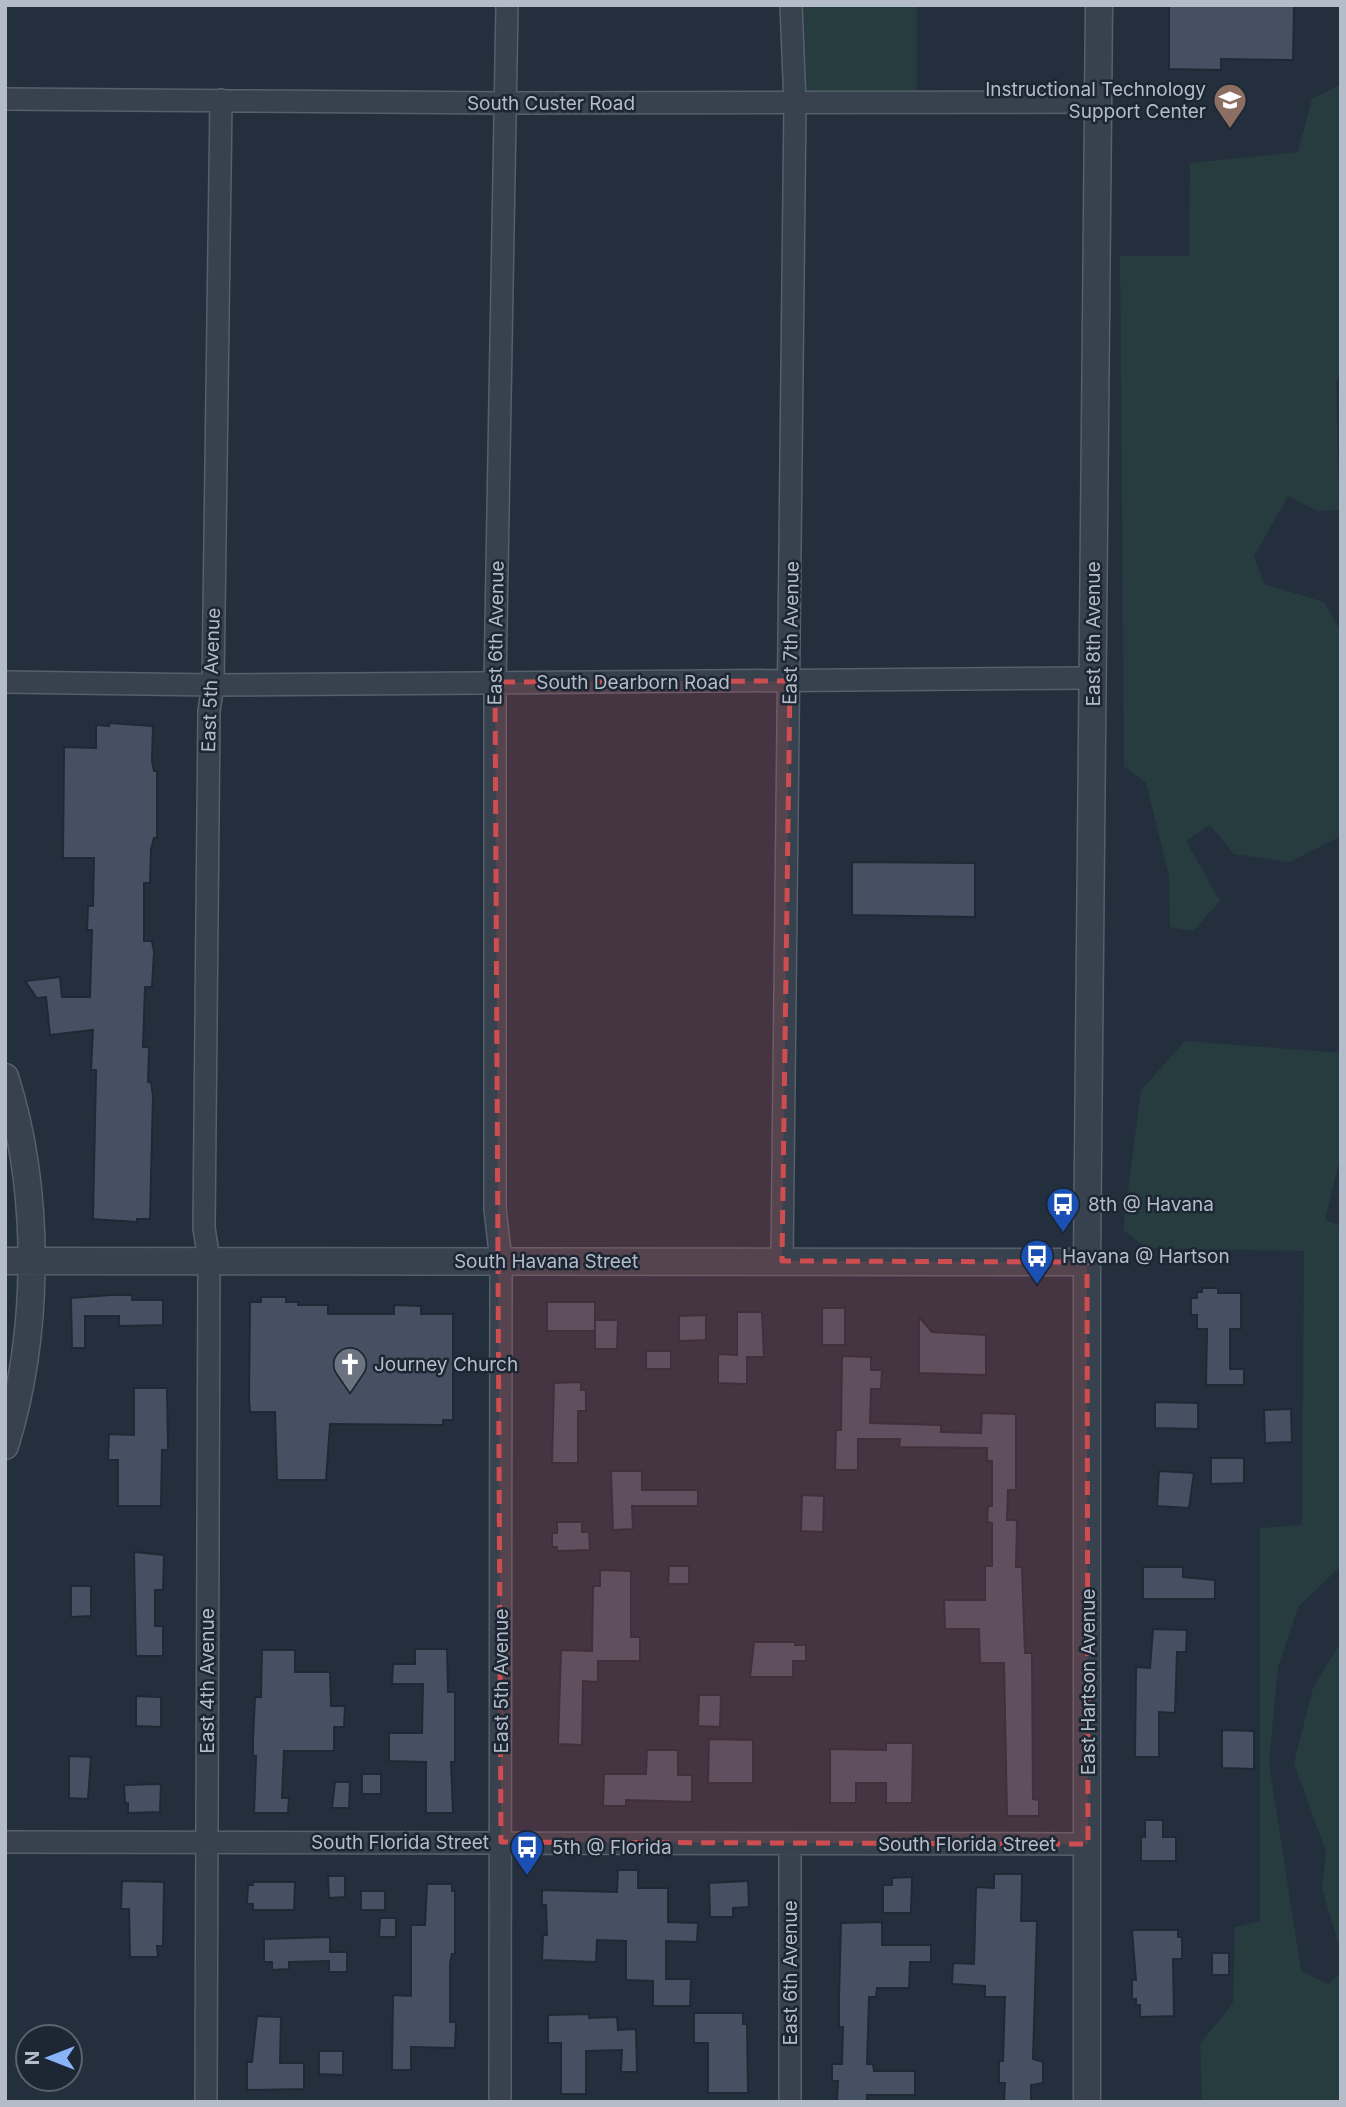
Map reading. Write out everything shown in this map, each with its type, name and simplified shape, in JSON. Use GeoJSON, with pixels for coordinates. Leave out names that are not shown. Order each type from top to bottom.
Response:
{"type":"FeatureCollection","features":[{"type":"Feature","properties":{"kind":"street","name":"East 6th Avenue"},"geometry":{"type":"LineString","coordinates":[[501,1261],[495,1209],[495,682],[507,5]]}},
{"type":"Feature","properties":{"kind":"street","name":"East 7th Avenue"},"geometry":{"type":"LineString","coordinates":[[782,1261],[795,103],[792,5]]}},
{"type":"Feature","properties":{"kind":"street","name":"East 8th Avenue"},"geometry":{"type":"LineString","coordinates":[[1087,1262],[1099,5]]}},
{"type":"Feature","properties":{"kind":"street","name":"South Custer Road"},"geometry":{"type":"LineString","coordinates":[[5,99],[505,103],[1097,102]]}},
{"type":"Feature","properties":{"kind":"street","name":"East 5th Avenue"},"geometry":{"type":"LineString","coordinates":[[209,1261],[204,1228],[208,711],[213,685],[221,100]]}},
{"type":"Feature","properties":{"kind":"street","name":"South Dearborn Road"},"geometry":{"type":"LineString","coordinates":[[5,682],[213,685],[1093,678]]}},
{"type":"Feature","properties":{"kind":"street"},"geometry":{"type":"LineString","coordinates":[[5,1077],[18,1116],[27,1174],[18,1261],[28,1341],[17,1409],[5,1446]]}},
{"type":"Feature","properties":{"kind":"street","name":"South Havana Street"},"geometry":{"type":"LineString","coordinates":[[18,1261],[1087,1262]]}},
{"type":"Feature","properties":{"kind":"street","name":"East 4th Avenue"},"geometry":{"type":"LineString","coordinates":[[206,2102],[209,1261]]}},
{"type":"Feature","properties":{"kind":"street","name":"East 5th Avenue"},"geometry":{"type":"LineString","coordinates":[[500,2102],[501,1261]]}},
{"type":"Feature","properties":{"kind":"street","name":"East Hartson Avenue"},"geometry":{"type":"LineString","coordinates":[[1087,1262],[1087,2102]]}},
{"type":"Feature","properties":{"kind":"street","name":"South Florida Street"},"geometry":{"type":"LineString","coordinates":[[5,1842],[1088,1844]]}},
{"type":"Feature","properties":{"kind":"street","name":"East 6th Avenue"},"geometry":{"type":"LineString","coordinates":[[790,1844],[790,2102]]}},
{"type":"Feature","properties":{"kind":"highlighted area"},"geometry":{"type":"Polygon","coordinates":[[[790,681],[782,1261],[1087,1262],[1088,1844],[501,1842],[495,682],[790,681]]]}},
{"type":"Feature","properties":{"kind":"green space"},"geometry":{"type":"Polygon","coordinates":[[[802,5],[917,5],[917,94],[800,94],[802,5]]]}},
{"type":"Feature","properties":{"kind":"green space"},"geometry":{"type":"Polygon","coordinates":[[[1341,84],[1341,373],[1336,381],[1339,510],[1317,511],[1288,496],[1254,556],[1264,584],[1324,602],[1341,631],[1341,836],[1290,862],[1234,854],[1210,825],[1186,841],[1220,901],[1193,931],[1170,927],[1169,876],[1146,783],[1124,766],[1120,256],[1189,256],[1190,163],[1298,152],[1312,99],[1341,84]]]}},
{"type":"Feature","properties":{"kind":"green space"},"geometry":{"type":"Polygon","coordinates":[[[1185,1041],[1341,1053],[1341,1154],[1325,1220],[1341,1226],[1341,1566],[1298,1607],[1278,1667],[1269,1763],[1301,1971],[1328,1984],[1341,1973],[1341,2102],[1202,2102],[1200,2044],[1233,2003],[1235,1927],[1260,1921],[1260,1528],[1302,1525],[1304,1251],[1147,1248],[1123,1230],[1141,1090],[1185,1041]]]}},
{"type":"Feature","properties":{"kind":"green space"},"geometry":{"type":"Polygon","coordinates":[[[1341,1642],[1341,1952],[1322,1889],[1326,1852],[1294,1763],[1313,1688],[1341,1642]]]}},
{"type":"Feature","properties":{"kind":"building"},"geometry":{"type":"Polygon","coordinates":[[[1169,5],[1294,5],[1293,60],[1221,59],[1221,70],[1169,69],[1169,5]]]}},
{"type":"Feature","properties":{"kind":"building"},"geometry":{"type":"Polygon","coordinates":[[[109,723],[153,726],[152,761],[154,771],[157,771],[157,838],[154,838],[151,849],[150,883],[144,883],[144,941],[152,941],[154,952],[152,987],[145,987],[143,1047],[149,1047],[148,1082],[151,1082],[153,1096],[150,1219],[137,1219],[137,1222],[93,1219],[96,1070],[91,1070],[93,1030],[50,1035],[46,997],[37,998],[25,981],[60,977],[62,997],[90,997],[92,930],[87,930],[88,906],[93,906],[94,858],[63,858],[64,747],[96,748],[96,725],[109,726],[109,723]]]}},
{"type":"Feature","properties":{"kind":"building"},"geometry":{"type":"Polygon","coordinates":[[[852,862],[975,863],[975,917],[852,915],[852,862]]]}},
{"type":"Feature","properties":{"kind":"building"},"geometry":{"type":"Polygon","coordinates":[[[1202,1288],[1218,1288],[1218,1293],[1241,1293],[1241,1329],[1230,1329],[1230,1369],[1244,1369],[1244,1385],[1206,1385],[1207,1329],[1197,1329],[1197,1315],[1191,1315],[1191,1298],[1197,1298],[1197,1292],[1202,1292],[1202,1288]]]}},
{"type":"Feature","properties":{"kind":"building"},"geometry":{"type":"Polygon","coordinates":[[[132,1295],[132,1300],[163,1300],[163,1325],[119,1326],[119,1316],[85,1316],[85,1348],[72,1348],[71,1298],[132,1295]]]}},
{"type":"Feature","properties":{"kind":"building","name":"Journey Church"},"geometry":{"type":"Polygon","coordinates":[[[261,1297],[286,1297],[286,1302],[298,1302],[298,1305],[328,1305],[328,1314],[394,1314],[394,1305],[421,1306],[421,1314],[453,1314],[453,1420],[443,1420],[443,1425],[330,1424],[326,1480],[277,1480],[275,1412],[250,1412],[250,1302],[261,1302],[261,1297]]]}},
{"type":"Feature","properties":{"kind":"building"},"geometry":{"type":"Polygon","coordinates":[[[547,1302],[595,1302],[595,1331],[547,1331],[547,1302]]]}},
{"type":"Feature","properties":{"kind":"building"},"geometry":{"type":"Polygon","coordinates":[[[822,1308],[845,1308],[845,1345],[822,1345],[822,1308]]]}},
{"type":"Feature","properties":{"kind":"building"},"geometry":{"type":"Polygon","coordinates":[[[737,1312],[762,1312],[764,1357],[747,1357],[747,1384],[718,1383],[718,1354],[737,1355],[737,1312]]]}},
{"type":"Feature","properties":{"kind":"building"},"geometry":{"type":"Polygon","coordinates":[[[706,1315],[706,1340],[679,1341],[679,1316],[706,1315]]]}},
{"type":"Feature","properties":{"kind":"building"},"geometry":{"type":"Polygon","coordinates":[[[919,1317],[932,1332],[986,1335],[986,1375],[919,1373],[919,1317]]]}},
{"type":"Feature","properties":{"kind":"building"},"geometry":{"type":"Polygon","coordinates":[[[595,1320],[618,1320],[617,1349],[595,1349],[595,1320]]]}},
{"type":"Feature","properties":{"kind":"building"},"geometry":{"type":"Polygon","coordinates":[[[646,1351],[671,1351],[671,1369],[646,1369],[646,1351]]]}},
{"type":"Feature","properties":{"kind":"building"},"geometry":{"type":"Polygon","coordinates":[[[842,1356],[871,1357],[871,1370],[882,1370],[881,1389],[871,1389],[870,1423],[941,1425],[941,1432],[981,1433],[982,1413],[1016,1414],[1016,1490],[1008,1490],[1007,1520],[1017,1520],[1016,1567],[1022,1567],[1025,1653],[1032,1653],[1033,1799],[1039,1800],[1039,1816],[1007,1816],[1004,1663],[980,1663],[979,1629],[945,1629],[944,1600],[985,1600],[985,1566],[992,1566],[992,1523],[987,1522],[988,1506],[992,1506],[992,1461],[987,1461],[987,1448],[899,1447],[900,1439],[858,1439],[858,1470],[835,1470],[836,1430],[841,1430],[842,1356]]]}},
{"type":"Feature","properties":{"kind":"building"},"geometry":{"type":"Polygon","coordinates":[[[581,1382],[581,1390],[586,1390],[586,1411],[578,1411],[578,1463],[552,1463],[554,1383],[581,1382]]]}},
{"type":"Feature","properties":{"kind":"building"},"geometry":{"type":"Polygon","coordinates":[[[134,1388],[167,1388],[168,1450],[162,1450],[161,1506],[118,1506],[118,1460],[108,1460],[109,1434],[134,1435],[134,1388]]]}},
{"type":"Feature","properties":{"kind":"building"},"geometry":{"type":"Polygon","coordinates":[[[1155,1402],[1198,1403],[1198,1429],[1155,1428],[1155,1402]]]}},
{"type":"Feature","properties":{"kind":"building"},"geometry":{"type":"Polygon","coordinates":[[[1291,1409],[1292,1442],[1265,1443],[1264,1410],[1291,1409]]]}},
{"type":"Feature","properties":{"kind":"building"},"geometry":{"type":"Polygon","coordinates":[[[1211,1458],[1244,1458],[1244,1483],[1211,1484],[1211,1458]]]}},
{"type":"Feature","properties":{"kind":"building"},"geometry":{"type":"Polygon","coordinates":[[[611,1471],[642,1471],[642,1490],[698,1490],[698,1506],[632,1506],[633,1529],[613,1530],[611,1471]]]}},
{"type":"Feature","properties":{"kind":"building"},"geometry":{"type":"Polygon","coordinates":[[[1159,1471],[1194,1473],[1189,1508],[1157,1506],[1159,1471]]]}},
{"type":"Feature","properties":{"kind":"building"},"geometry":{"type":"Polygon","coordinates":[[[802,1495],[824,1496],[823,1532],[801,1531],[802,1495]]]}},
{"type":"Feature","properties":{"kind":"building"},"geometry":{"type":"Polygon","coordinates":[[[557,1522],[582,1522],[582,1532],[589,1532],[590,1550],[557,1551],[557,1547],[552,1547],[552,1533],[557,1533],[557,1522]]]}},
{"type":"Feature","properties":{"kind":"building"},"geometry":{"type":"Polygon","coordinates":[[[134,1552],[164,1555],[163,1590],[155,1590],[155,1626],[163,1626],[163,1656],[136,1656],[134,1552]]]}},
{"type":"Feature","properties":{"kind":"building"},"geometry":{"type":"Polygon","coordinates":[[[669,1566],[689,1566],[689,1584],[668,1584],[669,1566]]]}},
{"type":"Feature","properties":{"kind":"building"},"geometry":{"type":"Polygon","coordinates":[[[1143,1567],[1183,1567],[1183,1577],[1215,1580],[1215,1599],[1143,1599],[1143,1567]]]}},
{"type":"Feature","properties":{"kind":"building"},"geometry":{"type":"Polygon","coordinates":[[[600,1570],[631,1571],[631,1637],[640,1637],[640,1661],[598,1661],[598,1682],[583,1681],[582,1745],[558,1744],[561,1650],[592,1651],[593,1586],[600,1586],[600,1570]]]}},
{"type":"Feature","properties":{"kind":"building"},"geometry":{"type":"Polygon","coordinates":[[[71,1586],[91,1586],[91,1616],[71,1617],[71,1586]]]}},
{"type":"Feature","properties":{"kind":"building"},"geometry":{"type":"Polygon","coordinates":[[[1153,1629],[1187,1630],[1186,1652],[1177,1652],[1175,1713],[1159,1712],[1159,1757],[1135,1757],[1136,1667],[1150,1668],[1153,1629]]]}},
{"type":"Feature","properties":{"kind":"building"},"geometry":{"type":"Polygon","coordinates":[[[754,1642],[795,1642],[795,1645],[806,1645],[806,1661],[793,1661],[793,1677],[750,1677],[754,1642]]]}},
{"type":"Feature","properties":{"kind":"building"},"geometry":{"type":"Polygon","coordinates":[[[415,1649],[447,1649],[448,1692],[455,1692],[455,1762],[451,1762],[453,1813],[426,1813],[426,1762],[389,1761],[389,1733],[422,1733],[423,1684],[392,1684],[393,1664],[415,1664],[415,1649]]]}},
{"type":"Feature","properties":{"kind":"building"},"geometry":{"type":"Polygon","coordinates":[[[262,1650],[295,1650],[295,1672],[330,1672],[331,1706],[345,1706],[344,1727],[334,1727],[334,1751],[284,1751],[282,1798],[289,1798],[288,1813],[254,1813],[255,1697],[261,1697],[262,1650]]]}},
{"type":"Feature","properties":{"kind":"building"},"geometry":{"type":"Polygon","coordinates":[[[699,1695],[721,1695],[720,1727],[698,1726],[699,1695]]]}},
{"type":"Feature","properties":{"kind":"building"},"geometry":{"type":"Polygon","coordinates":[[[136,1696],[161,1697],[161,1727],[136,1726],[136,1696]]]}},
{"type":"Feature","properties":{"kind":"building"},"geometry":{"type":"Polygon","coordinates":[[[1222,1730],[1254,1731],[1254,1769],[1222,1768],[1222,1730]]]}},
{"type":"Feature","properties":{"kind":"building"},"geometry":{"type":"Polygon","coordinates":[[[709,1739],[753,1740],[753,1783],[708,1783],[709,1739]]]}},
{"type":"Feature","properties":{"kind":"building"},"geometry":{"type":"Polygon","coordinates":[[[886,1743],[913,1743],[912,1803],[886,1803],[886,1783],[856,1783],[856,1803],[830,1803],[830,1749],[886,1750],[886,1743]]]}},
{"type":"Feature","properties":{"kind":"building"},"geometry":{"type":"Polygon","coordinates":[[[647,1750],[678,1750],[678,1775],[692,1775],[692,1802],[626,1800],[626,1806],[603,1806],[604,1774],[646,1774],[647,1750]]]}},
{"type":"Feature","properties":{"kind":"building"},"geometry":{"type":"Polygon","coordinates":[[[69,1756],[91,1757],[88,1799],[69,1798],[69,1756]]]}},
{"type":"Feature","properties":{"kind":"building"},"geometry":{"type":"Polygon","coordinates":[[[362,1774],[381,1774],[381,1794],[362,1794],[362,1774]]]}},
{"type":"Feature","properties":{"kind":"building"},"geometry":{"type":"Polygon","coordinates":[[[335,1782],[350,1782],[349,1808],[332,1808],[335,1782]]]}},
{"type":"Feature","properties":{"kind":"building"},"geometry":{"type":"Polygon","coordinates":[[[161,1784],[160,1812],[128,1813],[124,1785],[161,1784]]]}},
{"type":"Feature","properties":{"kind":"building"},"geometry":{"type":"Polygon","coordinates":[[[1145,1820],[1163,1820],[1163,1837],[1176,1837],[1176,1861],[1141,1861],[1141,1837],[1145,1837],[1145,1820]]]}},
{"type":"Feature","properties":{"kind":"building"},"geometry":{"type":"Polygon","coordinates":[[[618,1870],[638,1870],[638,1888],[668,1888],[668,1922],[698,1923],[697,1942],[666,1941],[666,1979],[691,1979],[690,2006],[653,2006],[653,1981],[626,1980],[626,1941],[597,1940],[596,1962],[542,1960],[543,1935],[547,1935],[546,1905],[542,1905],[542,1890],[617,1892],[618,1870]]]}},
{"type":"Feature","properties":{"kind":"building"},"geometry":{"type":"Polygon","coordinates":[[[994,1874],[1022,1874],[1021,1921],[1037,1921],[1033,2059],[1043,2062],[1043,2083],[1031,2085],[1031,2102],[1004,2102],[1005,2083],[999,2083],[999,2061],[1003,2061],[1005,1997],[985,1997],[985,1986],[952,1984],[953,1963],[974,1964],[976,1887],[994,1888],[994,1874]]]}},
{"type":"Feature","properties":{"kind":"building"},"geometry":{"type":"Polygon","coordinates":[[[328,1876],[345,1876],[345,1897],[329,1898],[328,1876]]]}},
{"type":"Feature","properties":{"kind":"building"},"geometry":{"type":"Polygon","coordinates":[[[912,1877],[911,1913],[883,1913],[883,1885],[892,1885],[892,1878],[912,1877]]]}},
{"type":"Feature","properties":{"kind":"building"},"geometry":{"type":"Polygon","coordinates":[[[122,1881],[164,1882],[163,1946],[157,1946],[158,1957],[130,1957],[129,1909],[121,1909],[122,1881]]]}},
{"type":"Feature","properties":{"kind":"building"},"geometry":{"type":"Polygon","coordinates":[[[748,1881],[749,1907],[733,1908],[733,1917],[710,1917],[709,1883],[748,1881]]]}},
{"type":"Feature","properties":{"kind":"building"},"geometry":{"type":"Polygon","coordinates":[[[253,1882],[295,1882],[294,1910],[253,1910],[253,1904],[247,1904],[248,1885],[253,1885],[253,1882]]]}},
{"type":"Feature","properties":{"kind":"building"},"geometry":{"type":"Polygon","coordinates":[[[427,1884],[452,1884],[452,1891],[455,1891],[455,1954],[452,1954],[450,1963],[450,2022],[456,2022],[455,2048],[411,2047],[411,2070],[392,2070],[393,1995],[411,1996],[411,1925],[425,1925],[427,1884]]]}},
{"type":"Feature","properties":{"kind":"building"},"geometry":{"type":"Polygon","coordinates":[[[361,1891],[385,1891],[385,1910],[361,1910],[361,1891]]]}},
{"type":"Feature","properties":{"kind":"building"},"geometry":{"type":"Polygon","coordinates":[[[380,1918],[396,1918],[396,1937],[379,1937],[380,1918]]]}},
{"type":"Feature","properties":{"kind":"building"},"geometry":{"type":"Polygon","coordinates":[[[882,1922],[882,1945],[931,1945],[931,1962],[910,1962],[909,1988],[877,1988],[876,1997],[869,1997],[867,2064],[873,2064],[874,2071],[915,2071],[915,2095],[867,2095],[867,2102],[837,2102],[838,2081],[832,2081],[832,2064],[842,2064],[843,2027],[839,2027],[841,1923],[882,1922]]]}},
{"type":"Feature","properties":{"kind":"building"},"geometry":{"type":"Polygon","coordinates":[[[1132,1930],[1178,1930],[1178,1937],[1182,1937],[1182,1959],[1173,1959],[1174,2016],[1140,2017],[1140,2005],[1136,2005],[1136,1999],[1132,1999],[1132,1980],[1136,1980],[1132,1930]]]}},
{"type":"Feature","properties":{"kind":"building"},"geometry":{"type":"Polygon","coordinates":[[[330,1937],[330,1952],[347,1952],[347,1972],[329,1972],[329,1961],[289,1962],[289,1969],[272,1970],[272,1962],[264,1962],[264,1939],[330,1937]]]}},
{"type":"Feature","properties":{"kind":"building"},"geometry":{"type":"Polygon","coordinates":[[[1212,1953],[1229,1953],[1229,1975],[1212,1975],[1212,1953]]]}},
{"type":"Feature","properties":{"kind":"building"},"geometry":{"type":"Polygon","coordinates":[[[694,2013],[743,2013],[743,2024],[747,2024],[748,2093],[708,2093],[708,2043],[694,2043],[694,2013]]]}},
{"type":"Feature","properties":{"kind":"building"},"geometry":{"type":"Polygon","coordinates":[[[589,2014],[589,2018],[617,2017],[618,2030],[636,2029],[637,2072],[621,2072],[622,2050],[586,2051],[586,2094],[561,2094],[561,2043],[548,2043],[548,2015],[589,2014]]]}},
{"type":"Feature","properties":{"kind":"building"},"geometry":{"type":"Polygon","coordinates":[[[257,2016],[281,2017],[280,2063],[304,2063],[304,2089],[247,2090],[247,2062],[252,2062],[257,2016]]]}},
{"type":"Feature","properties":{"kind":"building"},"geometry":{"type":"Polygon","coordinates":[[[319,2051],[343,2051],[343,2075],[319,2074],[319,2051]]]}},
{"type":"Feature","properties":{"kind":"place","name":"Instructional Technology Support Center"},"geometry":{"type":"Point","coordinates":[1230,130]}},
{"type":"Feature","properties":{"kind":"place","name":"8th @ Havana"},"geometry":{"type":"Point","coordinates":[1063,1234]}},
{"type":"Feature","properties":{"kind":"place","name":"Havana @ Hartson"},"geometry":{"type":"Point","coordinates":[1037,1286]}},
{"type":"Feature","properties":{"kind":"place","name":"Journey Church"},"geometry":{"type":"Point","coordinates":[350,1394]}},
{"type":"Feature","properties":{"kind":"place","name":"5th @ Florida"},"geometry":{"type":"Point","coordinates":[527,1877]}}]}
